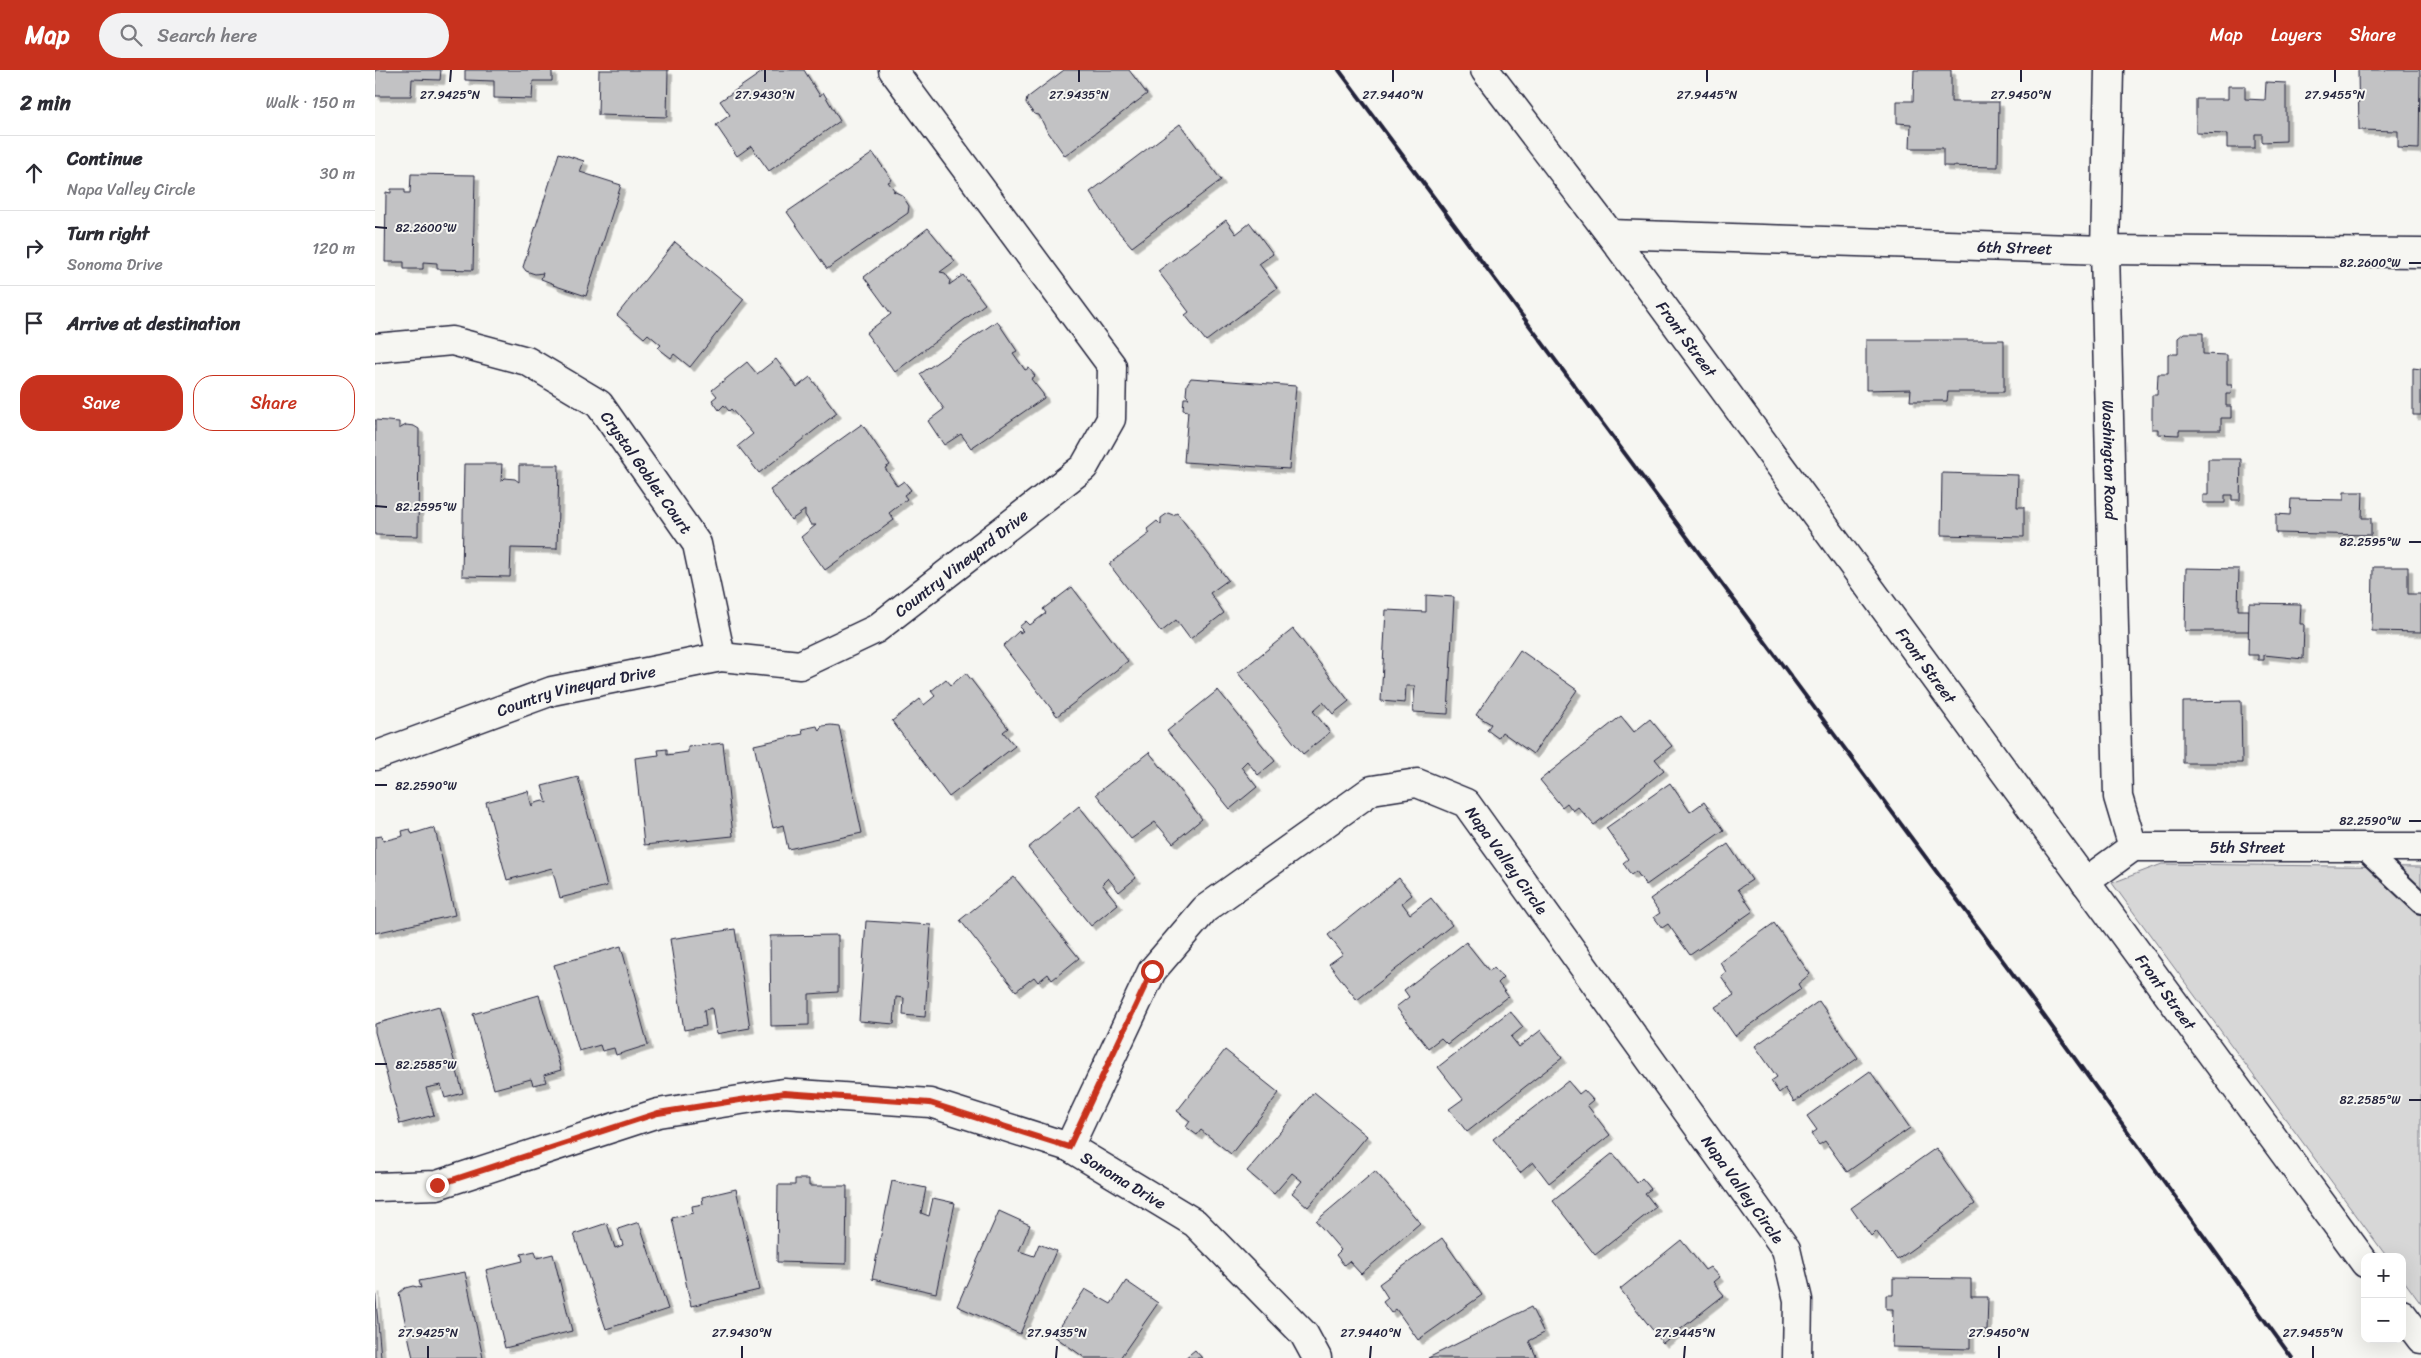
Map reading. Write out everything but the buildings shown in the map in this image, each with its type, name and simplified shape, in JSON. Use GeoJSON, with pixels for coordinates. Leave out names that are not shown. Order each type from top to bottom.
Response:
{"type":"FeatureCollection","features":[{"type":"Feature","properties":{"kind":"street","name":"Country Vineyard Drive"},"geometry":{"type":"LineString","coordinates":[[375,756],[552,691],[721,657],[800,665],[876,629],[1084,467],[1111,419],[1112,366],[893,70]]}},
{"type":"Feature","properties":{"kind":"street","name":"Front Street"},"geometry":{"type":"LineString","coordinates":[[1485,70],[1610,234],[2361,1258]]}},
{"type":"Feature","properties":{"kind":"street","name":"Washington Road"},"geometry":{"type":"LineString","coordinates":[[2109,70],[2105,250],[2118,797],[2133,847]]}},
{"type":"Feature","properties":{"kind":"street","name":"6th Street"},"geometry":{"type":"LineString","coordinates":[[1610,234],[2105,250],[2421,253]]}},
{"type":"Feature","properties":{"kind":"street","name":"Crystal Goblet Court"},"geometry":{"type":"LineString","coordinates":[[375,348],[452,341],[527,361],[599,404],[697,544],[721,657]]}},
{"type":"Feature","properties":{"kind":"street","name":"Napa Valley Circle"},"geometry":{"type":"LineString","coordinates":[[1069,1147],[1152,971],[1205,908],[1371,790],[1417,783],[1465,803],[1786,1249],[1798,1300],[1797,1358]]}},
{"type":"Feature","properties":{"kind":"street"},"geometry":{"type":"LineString","coordinates":[[2085,882],[2133,847]]}},
{"type":"Feature","properties":{"kind":"street","name":"5th Street"},"geometry":{"type":"LineString","coordinates":[[2133,847],[2421,847]]}},
{"type":"Feature","properties":{"kind":"street","name":"Sonoma Drive"},"geometry":{"type":"LineString","coordinates":[[375,1187],[437,1185],[658,1113],[784,1093],[930,1103],[1069,1147],[1195,1223],[1304,1334],[1317,1358]]}},
{"type":"Feature","properties":{"kind":"street"},"geometry":{"type":"LineString","coordinates":[[2406,1319],[2421,1339]]}},
{"type":"Feature","properties":{"kind":"lane"},"geometry":{"type":"LineString","coordinates":[[2362,847],[2421,903]]}},
{"type":"Feature","properties":{"kind":"shaded area"},"geometry":{"type":"Polygon","coordinates":[[[2162,864],[2421,867],[2421,1304],[2406,1283],[2406,1253],[2384,1253],[2112,883],[2162,864]]]}},
{"type":"Feature","properties":{"kind":"railway"},"geometry":{"type":"LineString","coordinates":[[1339,70],[2044,1016],[2292,1358]]}},
{"type":"Feature","properties":{"kind":"route"},"geometry":{"type":"LineString","coordinates":[[437,1185],[658,1113],[784,1093],[930,1103],[1069,1147],[1152,971]]}}]}
